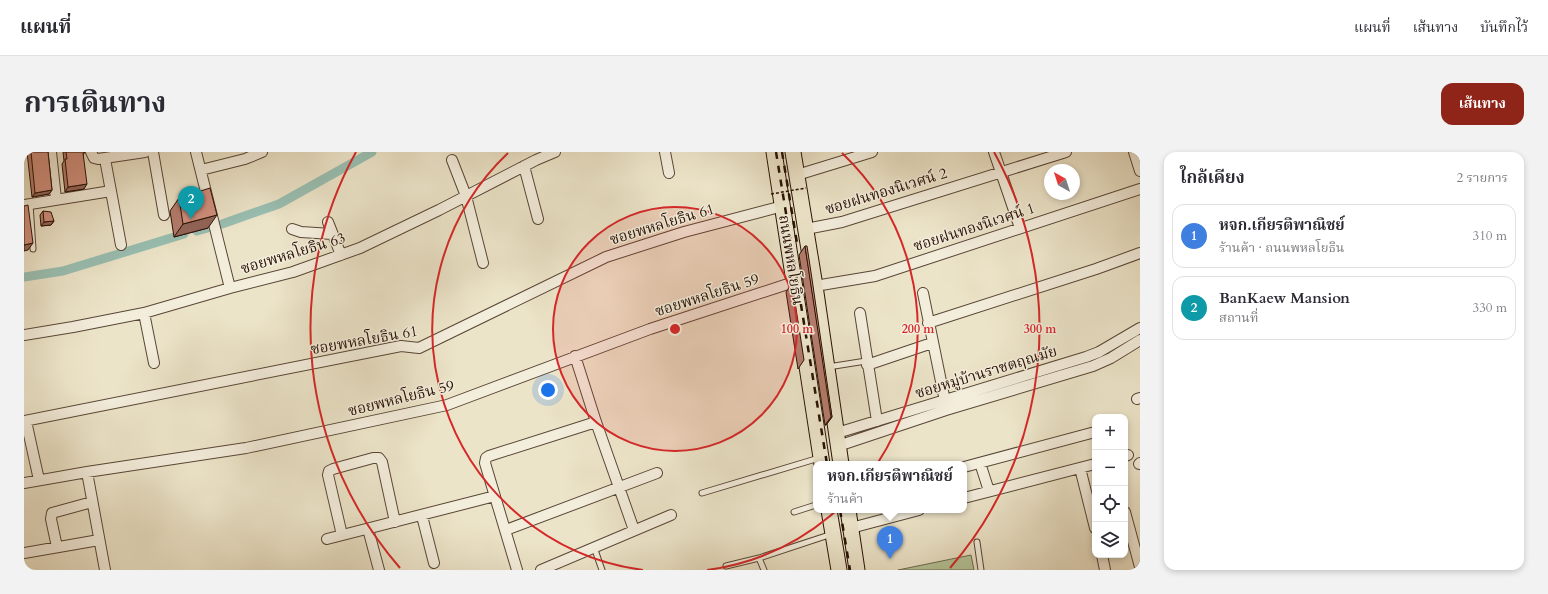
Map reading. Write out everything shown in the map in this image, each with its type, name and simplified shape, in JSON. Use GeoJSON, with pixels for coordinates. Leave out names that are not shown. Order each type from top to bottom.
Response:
{"type":"FeatureCollection","features":[{"type":"Feature","properties":{"kind":"main road","name":"ถนนพหลโยธิน"},"geometry":{"type":"LineString","coordinates":[[774,152],[822,461]]}},
{"type":"Feature","properties":{"kind":"main road","name":"ถนนพหลโยธิน"},"geometry":{"type":"LineString","coordinates":[[794,152],[841,461]]}},
{"type":"Feature","properties":{"kind":"main road"},"geometry":{"type":"LineString","coordinates":[[830,513],[838,570]]}},
{"type":"Feature","properties":{"kind":"main road"},"geometry":{"type":"LineString","coordinates":[[848,513],[857,570]]}},
{"type":"Feature","properties":{"kind":"street"},"geometry":{"type":"LineString","coordinates":[[51,152],[56,199]]}},
{"type":"Feature","properties":{"kind":"street"},"geometry":{"type":"LineString","coordinates":[[91,152],[94,158],[105,159],[145,152]]}},
{"type":"Feature","properties":{"kind":"street"},"geometry":{"type":"LineString","coordinates":[[153,152],[164,215]]}},
{"type":"Feature","properties":{"kind":"street"},"geometry":{"type":"LineString","coordinates":[[196,152],[230,288]]}},
{"type":"Feature","properties":{"kind":"street"},"geometry":{"type":"LineString","coordinates":[[201,170],[245,159],[262,152]]}},
{"type":"Feature","properties":{"kind":"street","name":"ซอยพหลโยธิน 63"},"geometry":{"type":"LineString","coordinates":[[24,335],[73,328],[144,313],[230,288],[293,272],[360,248],[554,152]]}},
{"type":"Feature","properties":{"kind":"street"},"geometry":{"type":"LineString","coordinates":[[665,152],[669,173]]}},
{"type":"Feature","properties":{"kind":"street"},"geometry":{"type":"LineString","coordinates":[[797,175],[872,152]]}},
{"type":"Feature","properties":{"kind":"street"},"geometry":{"type":"LineString","coordinates":[[994,152],[1020,228]]}},
{"type":"Feature","properties":{"kind":"street","name":"ซอยฝนทองนิเวศน์ 2"},"geometry":{"type":"LineString","coordinates":[[806,229],[842,222],[1066,152]]}},
{"type":"Feature","properties":{"kind":"street"},"geometry":{"type":"LineString","coordinates":[[1134,152],[1140,171]]}},
{"type":"Feature","properties":{"kind":"street"},"geometry":{"type":"LineString","coordinates":[[105,159],[121,245]]}},
{"type":"Feature","properties":{"kind":"street"},"geometry":{"type":"LineString","coordinates":[[452,160],[466,196],[484,263]]}},
{"type":"Feature","properties":{"kind":"street"},"geometry":{"type":"LineString","coordinates":[[524,166],[538,219]]}},
{"type":"Feature","properties":{"kind":"street","name":"ซอยฝนทองนิเวศน์ 1"},"geometry":{"type":"LineString","coordinates":[[815,286],[875,276],[1140,189]]}},
{"type":"Feature","properties":{"kind":"street"},"geometry":{"type":"LineString","coordinates":[[27,204],[111,191]]}},
{"type":"Feature","properties":{"kind":"street","name":"ซอยพหลโยธิน 61"},"geometry":{"type":"LineString","coordinates":[[25,421],[401,346],[419,348],[606,257],[684,232],[783,206]]}},
{"type":"Feature","properties":{"kind":"street"},"geometry":{"type":"LineString","coordinates":[[328,222],[341,255]]}},
{"type":"Feature","properties":{"kind":"street"},"geometry":{"type":"LineString","coordinates":[[292,229],[301,232],[332,234]]}},
{"type":"Feature","properties":{"kind":"street"},"geometry":{"type":"LineString","coordinates":[[928,323],[1096,269],[1140,253]]}},
{"type":"Feature","properties":{"kind":"street","name":"ซอยพหลโยธิน 59"},"geometry":{"type":"LineString","coordinates":[[24,483],[246,448],[447,405],[575,356],[794,282]]}},
{"type":"Feature","properties":{"kind":"street"},"geometry":{"type":"LineString","coordinates":[[923,293],[946,410]]}},
{"type":"Feature","properties":{"kind":"street"},"geometry":{"type":"LineString","coordinates":[[144,313],[154,363]]}},
{"type":"Feature","properties":{"kind":"street"},"geometry":{"type":"LineString","coordinates":[[860,313],[877,421]]}},
{"type":"Feature","properties":{"kind":"street","name":"ซอยหมู่บ้านราชตฤณมัย"},"geometry":{"type":"LineString","coordinates":[[838,439],[877,421],[1086,358],[1140,328]]}},
{"type":"Feature","properties":{"kind":"street","name":"ซอยหมู่บ้านราชตฤณมัย"},"geometry":{"type":"LineString","coordinates":[[838,439],[946,410],[1093,366],[1111,358],[1140,340]]}},
{"type":"Feature","properties":{"kind":"street"},"geometry":{"type":"LineString","coordinates":[[867,363],[932,343]]}},
{"type":"Feature","properties":{"kind":"street"},"geometry":{"type":"LineString","coordinates":[[575,356],[596,422],[634,530]]}},
{"type":"Feature","properties":{"kind":"street"},"geometry":{"type":"LineString","coordinates":[[25,421],[39,480]]}},
{"type":"Feature","properties":{"kind":"street"},"geometry":{"type":"LineString","coordinates":[[517,570],[485,463],[486,458],[596,422]]}},
{"type":"Feature","properties":{"kind":"street"},"geometry":{"type":"LineString","coordinates":[[967,466],[1092,433]]}},
{"type":"Feature","properties":{"kind":"street"},"geometry":{"type":"LineString","coordinates":[[342,535],[328,475],[329,471],[373,458],[379,458],[382,462],[395,522]]}},
{"type":"Feature","properties":{"kind":"street"},"geometry":{"type":"LineString","coordinates":[[980,463],[989,491]]}},
{"type":"Feature","properties":{"kind":"street"},"geometry":{"type":"LineString","coordinates":[[967,497],[1092,465]]}},
{"type":"Feature","properties":{"kind":"street"},"geometry":{"type":"LineString","coordinates":[[1080,468],[1094,522]]}},
{"type":"Feature","properties":{"kind":"street"},"geometry":{"type":"LineString","coordinates":[[87,472],[105,570]]}},
{"type":"Feature","properties":{"kind":"street"},"geometry":{"type":"LineString","coordinates":[[506,530],[657,473]]}},
{"type":"Feature","properties":{"kind":"street"},"geometry":{"type":"LineString","coordinates":[[327,539],[422,516],[495,496]]}},
{"type":"Feature","properties":{"kind":"street"},"geometry":{"type":"LineString","coordinates":[[57,547],[51,519],[52,514],[92,502]]}},
{"type":"Feature","properties":{"kind":"street"},"geometry":{"type":"LineString","coordinates":[[851,528],[908,513]]}},
{"type":"Feature","properties":{"kind":"street"},"geometry":{"type":"LineString","coordinates":[[541,570],[671,515]]}},
{"type":"Feature","properties":{"kind":"street"},"geometry":{"type":"LineString","coordinates":[[422,516],[434,563]]}},
{"type":"Feature","properties":{"kind":"street"},"geometry":{"type":"LineString","coordinates":[[1128,522],[1140,567]]}},
{"type":"Feature","properties":{"kind":"street"},"geometry":{"type":"LineString","coordinates":[[368,529],[379,570]]}},
{"type":"Feature","properties":{"kind":"street"},"geometry":{"type":"LineString","coordinates":[[24,553],[99,540]]}},
{"type":"Feature","properties":{"kind":"street"},"geometry":{"type":"LineString","coordinates":[[1103,558],[1105,570]]}},
{"type":"Feature","properties":{"kind":"lane"},"geometry":{"type":"LineString","coordinates":[[27,204],[33,250]]}},
{"type":"Feature","properties":{"kind":"lane"},"geometry":{"type":"LineString","coordinates":[[827,367],[867,363]]}},
{"type":"Feature","properties":{"kind":"lane"},"geometry":{"type":"LineString","coordinates":[[702,493],[813,463]]}},
{"type":"Feature","properties":{"kind":"lane"},"geometry":{"type":"LineString","coordinates":[[794,512],[813,506]]}},
{"type":"Feature","properties":{"kind":"lane"},"geometry":{"type":"LineString","coordinates":[[726,566],[759,558],[833,534]]}},
{"type":"Feature","properties":{"kind":"lane"},"geometry":{"type":"LineString","coordinates":[[978,542],[981,570]]}},
{"type":"Feature","properties":{"kind":"lane"},"geometry":{"type":"LineString","coordinates":[[594,547],[602,570]]}},
{"type":"Feature","properties":{"kind":"lane"},"geometry":{"type":"LineString","coordinates":[[759,558],[764,570]]}},
{"type":"Feature","properties":{"kind":"path"},"geometry":{"type":"LineString","coordinates":[[771,194],[806,188]]}},
{"type":"Feature","properties":{"kind":"green space"},"geometry":{"type":"Polygon","coordinates":[[[971,555],[974,570],[898,570],[971,555]]]}},
{"type":"Feature","properties":{"kind":"building"},"geometry":{"type":"Polygon","coordinates":[[[31,152],[48,152],[52,190],[35,193],[31,152]]]}},
{"type":"Feature","properties":{"kind":"building"},"geometry":{"type":"Polygon","coordinates":[[[66,152],[85,152],[83,153],[87,184],[68,187],[65,159],[67,159],[66,152]]]}},
{"type":"Feature","properties":{"kind":"building"},"geometry":{"type":"Polygon","coordinates":[[[210,188],[217,215],[183,224],[179,198],[210,188]]]}},
{"type":"Feature","properties":{"kind":"building"},"geometry":{"type":"Polygon","coordinates":[[[28,205],[33,243],[24,245],[24,206],[28,205]]]}},
{"type":"Feature","properties":{"kind":"building"},"geometry":{"type":"Polygon","coordinates":[[[43,211],[51,212],[54,221],[44,222],[43,211]]]}},
{"type":"Feature","properties":{"kind":"building"},"geometry":{"type":"Polygon","coordinates":[[[805,246],[807,246],[832,417],[831,417],[805,246]]]}},
{"type":"Feature","properties":{"kind":"waterway"},"geometry":{"type":"LineString","coordinates":[[197,231],[279,204],[372,152]]}},
{"type":"Feature","properties":{"kind":"waterway"},"geometry":{"type":"LineString","coordinates":[[24,277],[63,271],[184,234]]}},
{"type":"Feature","properties":{"kind":"railway"},"geometry":{"type":"LineString","coordinates":[[776,152],[827,461]]}},
{"type":"Feature","properties":{"kind":"railway"},"geometry":{"type":"LineString","coordinates":[[782,152],[797,243]]}},
{"type":"Feature","properties":{"kind":"railway"},"geometry":{"type":"LineString","coordinates":[[840,513],[850,570]]}},
{"type":"Feature","properties":{"kind":"place","name":"BanKaew Mansion"},"geometry":{"type":"Point","coordinates":[191,219]}},
{"type":"Feature","properties":{"kind":"place","name":"หจก.เกียรติพาณิชย์"},"geometry":{"type":"Point","coordinates":[890,559]}}]}
